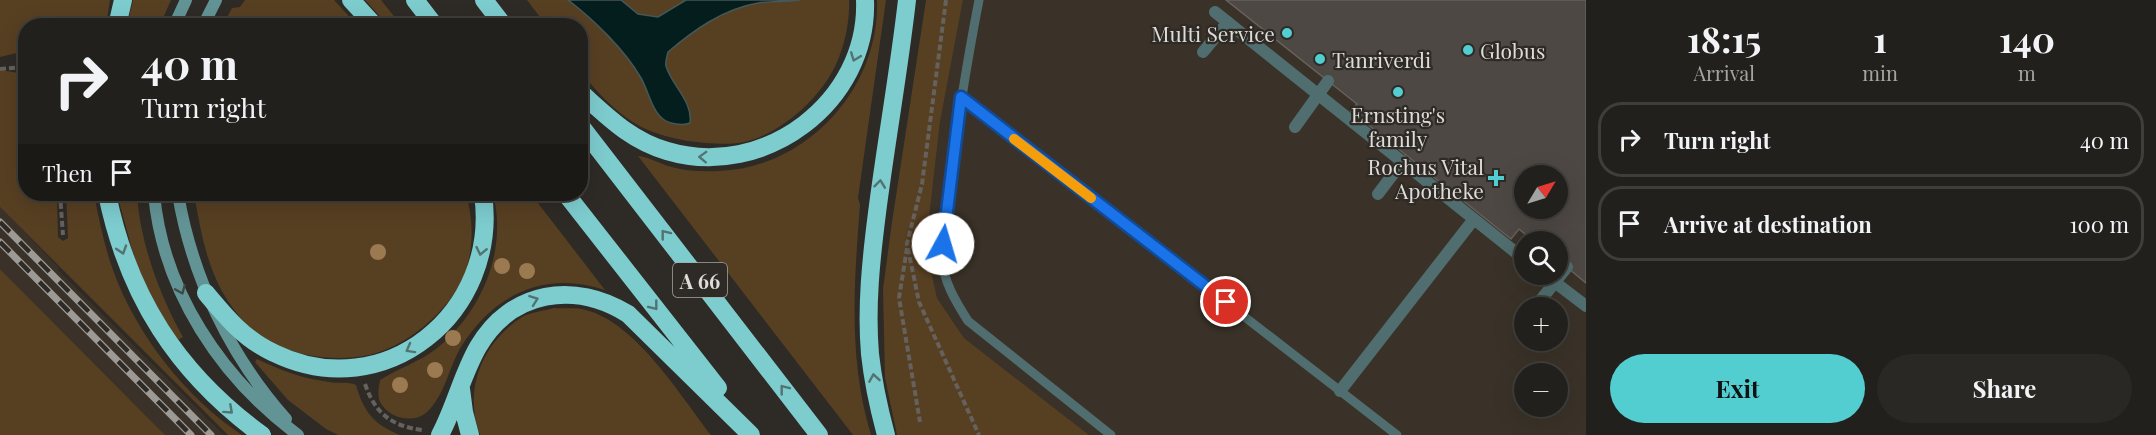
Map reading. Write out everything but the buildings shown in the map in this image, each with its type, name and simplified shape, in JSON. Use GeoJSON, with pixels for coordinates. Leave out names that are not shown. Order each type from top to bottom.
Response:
{"type":"FeatureCollection","features":[{"type":"Feature","properties":{"kind":"highway"},"geometry":{"type":"LineString","coordinates":[[119,18],[123,0]]}},
{"type":"Feature","properties":{"kind":"highway"},"geometry":{"type":"LineString","coordinates":[[351,0],[368,18]]}},
{"type":"Feature","properties":{"kind":"highway"},"geometry":{"type":"LineString","coordinates":[[415,0],[429,18]]}},
{"type":"Feature","properties":{"kind":"highway"},"geometry":{"type":"LineString","coordinates":[[484,0],[500,18]]}},
{"type":"Feature","properties":{"kind":"highway"},"geometry":{"type":"LineString","coordinates":[[588,99],[621,129],[644,142],[668,151],[693,156],[718,157],[744,154],[768,146],[791,135],[811,120],[830,102],[844,81],[863,34],[865,0]]}},
{"type":"Feature","properties":{"kind":"highway"},"geometry":{"type":"LineString","coordinates":[[886,435],[878,405],[870,356],[871,264],[907,0]]}},
{"type":"Feature","properties":{"kind":"highway","name":"A 66"},"geometry":{"type":"LineString","coordinates":[[588,135],[819,435]]}},
{"type":"Feature","properties":{"kind":"highway"},"geometry":{"type":"LineString","coordinates":[[109,201],[124,258],[137,289],[164,337],[191,372],[214,396],[262,435]]}},
{"type":"Feature","properties":{"kind":"highway"},"geometry":{"type":"LineString","coordinates":[[206,293],[237,329],[274,354],[318,367],[363,366],[384,360],[414,346],[440,327],[454,311],[471,283],[482,253],[485,232],[483,201]]}},
{"type":"Feature","properties":{"kind":"highway","name":"A 66"},"geometry":{"type":"LineString","coordinates":[[571,201],[753,435]]}},
{"type":"Feature","properties":{"kind":"highway"},"geometry":{"type":"LineString","coordinates":[[442,431],[477,348],[499,321],[513,310],[545,297],[562,294],[580,295],[614,305],[628,314],[753,435]]}},
{"type":"Feature","properties":{"kind":"highway"},"geometry":{"type":"LineString","coordinates":[[461,387],[470,435]]}},
{"type":"Feature","properties":{"kind":"main road"},"geometry":{"type":"LineString","coordinates":[[178,18],[186,0]]}},
{"type":"Feature","properties":{"kind":"main road"},"geometry":{"type":"LineString","coordinates":[[207,18],[216,0]]}},
{"type":"Feature","properties":{"kind":"main road"},"geometry":{"type":"LineString","coordinates":[[155,201],[161,235],[172,270],[186,303],[204,335],[224,364],[248,392],[275,418],[299,435]]}},
{"type":"Feature","properties":{"kind":"main road"},"geometry":{"type":"LineString","coordinates":[[179,201],[193,260],[206,293],[240,356],[260,386],[299,435]]}},
{"type":"Feature","properties":{"kind":"street"},"geometry":{"type":"LineString","coordinates":[[1215,12],[1514,251]]}},
{"type":"Feature","properties":{"kind":"street"},"geometry":{"type":"LineString","coordinates":[[1203,52],[1228,22]]}},
{"type":"Feature","properties":{"kind":"street"},"geometry":{"type":"LineString","coordinates":[[1295,127],[1328,81]]}},
{"type":"Feature","properties":{"kind":"street"},"geometry":{"type":"LineString","coordinates":[[1378,194],[1403,161]]}},
{"type":"Feature","properties":{"kind":"street"},"geometry":{"type":"LineString","coordinates":[[1340,391],[1474,219]]}},
{"type":"Feature","properties":{"kind":"street"},"geometry":{"type":"LineString","coordinates":[[1543,297],[1552,285]]}},
{"type":"Feature","properties":{"kind":"street"},"geometry":{"type":"LineString","coordinates":[[1557,285],[1586,306]]}},
{"type":"Feature","properties":{"kind":"lane"},"geometry":{"type":"LineString","coordinates":[[979,0],[961,97],[942,259],[947,282],[955,301],[968,321],[1111,435]]}},
{"type":"Feature","properties":{"kind":"lane"},"geometry":{"type":"LineString","coordinates":[[961,97],[1397,435]]}},
{"type":"Feature","properties":{"kind":"path"},"geometry":{"type":"LineString","coordinates":[[0,69],[18,68]]}},
{"type":"Feature","properties":{"kind":"path"},"geometry":{"type":"LineString","coordinates":[[61,201],[63,235]]}},
{"type":"Feature","properties":{"kind":"path"},"geometry":{"type":"LineString","coordinates":[[907,244],[899,298],[920,422]]}},
{"type":"Feature","properties":{"kind":"path"},"geometry":{"type":"LineString","coordinates":[[363,366],[370,398],[380,412],[393,422],[408,428],[442,431]]}},
{"type":"Feature","properties":{"kind":"shaded area"},"geometry":{"type":"Polygon","coordinates":[[[0,0],[110,0],[107,18],[18,18],[18,54],[0,57],[0,0]]]}},
{"type":"Feature","properties":{"kind":"shaded area"},"geometry":{"type":"Polygon","coordinates":[[[133,0],[171,0],[163,18],[129,18],[133,0]]]}},
{"type":"Feature","properties":{"kind":"shaded area"},"geometry":{"type":"Polygon","coordinates":[[[245,0],[334,0],[351,18],[227,18],[232,8],[240,7],[245,0]]]}},
{"type":"Feature","properties":{"kind":"shaded area"},"geometry":{"type":"Polygon","coordinates":[[[365,0],[381,0],[395,18],[382,18],[365,0]]]}},
{"type":"Feature","properties":{"kind":"shaded area"},"geometry":{"type":"Polygon","coordinates":[[[527,0],[849,0],[849,16],[842,48],[830,76],[821,89],[783,125],[753,140],[738,143],[688,141],[661,135],[628,119],[613,107],[588,80],[588,18],[541,18],[527,0]]]}},
{"type":"Feature","properties":{"kind":"shaded area"},"geometry":{"type":"Polygon","coordinates":[[[877,0],[886,0],[858,198],[860,205],[855,292],[859,378],[871,435],[853,435],[638,156],[681,169],[719,171],[751,166],[781,155],[808,139],[832,117],[852,92],[866,63],[875,32],[877,0]]]}},
{"type":"Feature","properties":{"kind":"shaded area"},"geometry":{"type":"Polygon","coordinates":[[[926,0],[963,0],[940,122],[927,236],[930,266],[937,298],[964,338],[1089,435],[897,435],[885,378],[883,289],[926,0]]]}},
{"type":"Feature","properties":{"kind":"shaded area"},"geometry":{"type":"Polygon","coordinates":[[[963,0],[1586,0],[1586,435],[1089,435],[964,338],[937,298],[930,266],[927,236],[940,122],[963,0]]]}},
{"type":"Feature","properties":{"kind":"shaded area"},"geometry":{"type":"Polygon","coordinates":[[[0,70],[18,73],[18,201],[57,201],[58,237],[63,241],[68,238],[66,201],[95,201],[110,261],[123,294],[149,340],[182,383],[221,420],[242,435],[228,435],[0,207],[0,70]]]}},
{"type":"Feature","properties":{"kind":"shaded area"},"geometry":{"type":"Polygon","coordinates":[[[119,201],[138,201],[142,231],[152,267],[183,337],[178,340],[158,310],[137,268],[119,201]]]}},
{"type":"Feature","properties":{"kind":"shaded area"},"geometry":{"type":"Polygon","coordinates":[[[195,201],[468,201],[472,232],[466,270],[459,285],[437,314],[407,339],[391,347],[374,354],[344,358],[290,351],[265,340],[254,332],[239,317],[219,285],[202,233],[195,201]]]}},
{"type":"Feature","properties":{"kind":"shaded area"},"geometry":{"type":"Polygon","coordinates":[[[494,201],[536,201],[605,290],[562,283],[542,285],[505,300],[474,329],[461,347],[443,389],[427,412],[422,416],[409,419],[395,416],[380,402],[378,394],[380,380],[436,349],[466,318],[487,279],[497,237],[494,201]]]}},
{"type":"Feature","properties":{"kind":"shaded area"},"geometry":{"type":"Polygon","coordinates":[[[0,207],[59,268],[58,270],[224,435],[165,435],[0,269],[0,207]]]}},
{"type":"Feature","properties":{"kind":"shaded area"},"geometry":{"type":"Polygon","coordinates":[[[0,269],[165,435],[0,435],[0,269]]]}},
{"type":"Feature","properties":{"kind":"shaded area"},"geometry":{"type":"Polygon","coordinates":[[[554,308],[586,310],[604,317],[622,329],[656,362],[711,435],[480,435],[475,418],[475,385],[487,354],[496,340],[522,317],[554,308]]]}},
{"type":"Feature","properties":{"kind":"shaded area"},"geometry":{"type":"Polygon","coordinates":[[[257,359],[301,376],[356,385],[362,403],[371,416],[400,435],[338,435],[326,429],[288,400],[255,362],[257,359]]]}},
{"type":"Feature","properties":{"kind":"water"},"geometry":{"type":"Polygon","coordinates":[[[568,0],[621,0],[638,14],[658,17],[686,0],[800,0],[758,3],[733,10],[699,28],[668,52],[666,66],[690,115],[690,123],[680,124],[669,122],[659,115],[634,67],[598,26],[568,0]]]}},
{"type":"Feature","properties":{"kind":"railway"},"geometry":{"type":"LineString","coordinates":[[0,222],[211,435]]}},
{"type":"Feature","properties":{"kind":"railway"},"geometry":{"type":"LineString","coordinates":[[0,242],[191,435]]}},
{"type":"Feature","properties":{"kind":"slow traffic"},"geometry":{"type":"LineString","coordinates":[[1014,139],[1091,198]]}},
{"type":"Feature","properties":{"kind":"place","name":"Multi Service"},"geometry":{"type":"Point","coordinates":[1287,33]}},
{"type":"Feature","properties":{"kind":"place","name":"Globus"},"geometry":{"type":"Point","coordinates":[1468,50]}},
{"type":"Feature","properties":{"kind":"place","name":"Tanriverdi"},"geometry":{"type":"Point","coordinates":[1320,59]}},
{"type":"Feature","properties":{"kind":"place","name":"Ernsting's family"},"geometry":{"type":"Point","coordinates":[1398,92]}},
{"type":"Feature","properties":{"kind":"place","name":"Rochus Vital Apotheke"},"geometry":{"type":"Point","coordinates":[1496,178]}},
{"type":"Feature","properties":{"kind":"route"},"geometry":{"type":"LineString","coordinates":[[943,244],[961,97],[1226,302]]}}]}
